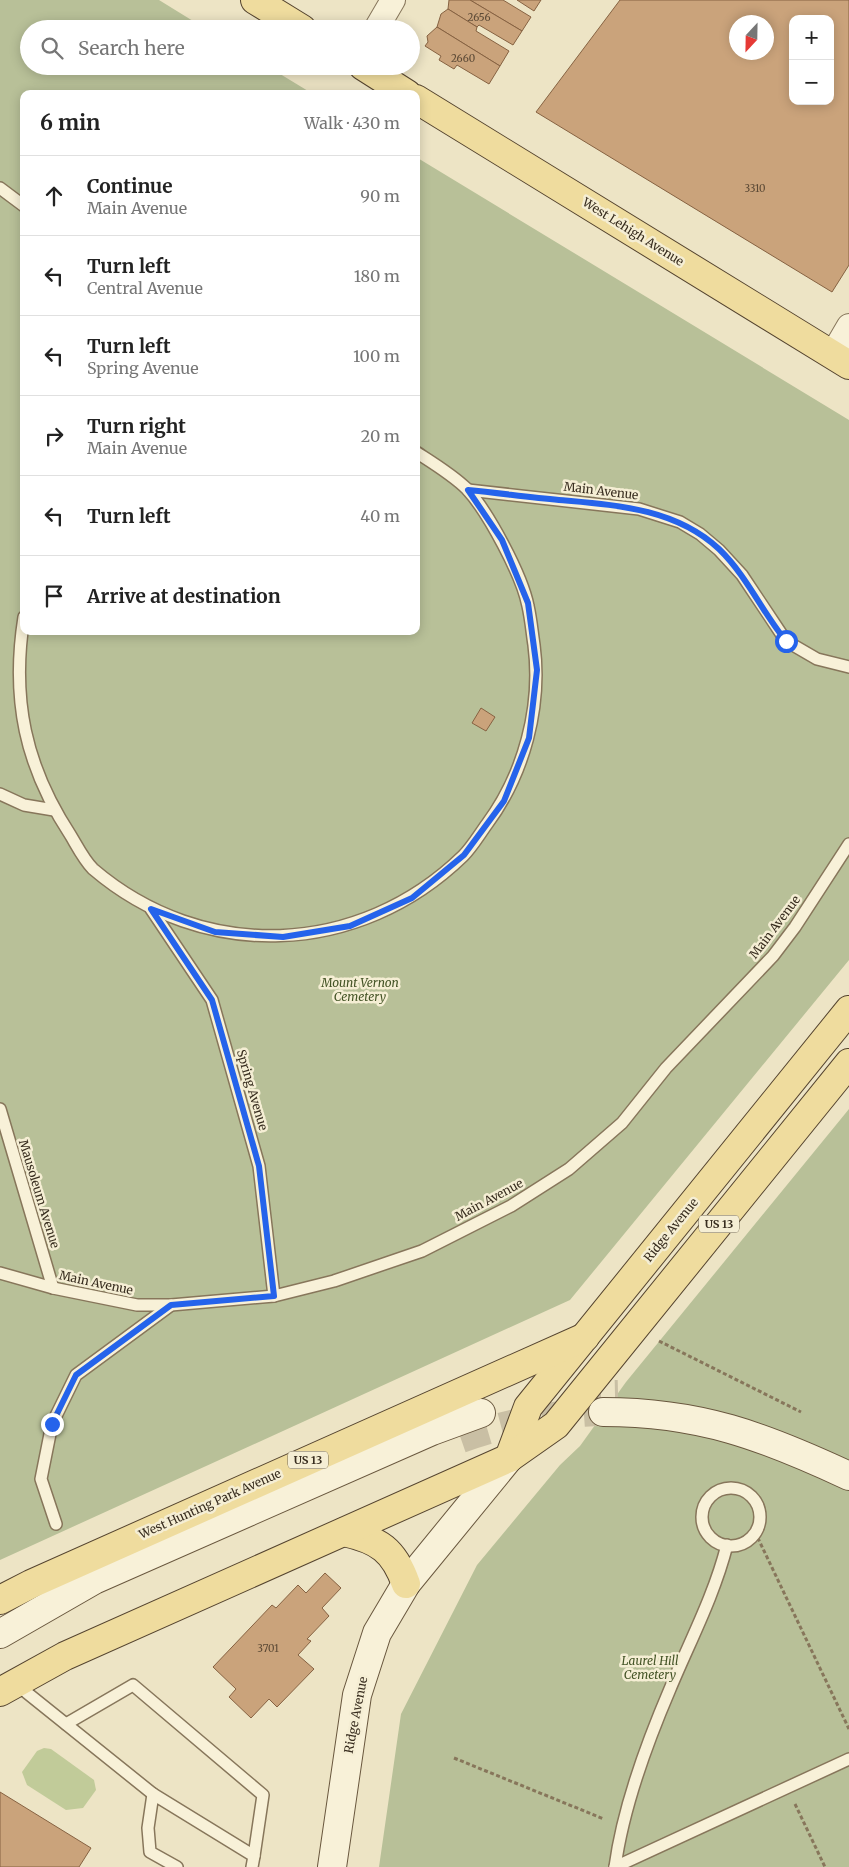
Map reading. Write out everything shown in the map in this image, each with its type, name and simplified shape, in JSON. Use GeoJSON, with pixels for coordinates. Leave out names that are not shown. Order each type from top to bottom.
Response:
{"type":"FeatureCollection","features":[{"type":"Feature","properties":{"kind":"main road"},"geometry":{"type":"LineString","coordinates":[[255,0],[287,20]]}},
{"type":"Feature","properties":{"kind":"main road"},"geometry":{"type":"LineString","coordinates":[[377,75],[401,90]]}},
{"type":"Feature","properties":{"kind":"main road","name":"West Lehigh Avenue"},"geometry":{"type":"LineString","coordinates":[[420,101],[840,360]]}},
{"type":"Feature","properties":{"kind":"main road","name":"Ridge Avenue"},"geometry":{"type":"LineString","coordinates":[[509,1458],[528,1407],[849,1010]]}},
{"type":"Feature","properties":{"kind":"main road","name":"Ridge Avenue"},"geometry":{"type":"LineString","coordinates":[[332,1867],[359,1688],[377,1633],[406,1584],[509,1458],[556,1425],[849,1064]]}},
{"type":"Feature","properties":{"kind":"main road","name":"West Hunting Park Avenue"},"geometry":{"type":"LineString","coordinates":[[0,1600],[31,1584],[585,1337]]}},
{"type":"Feature","properties":{"kind":"main road"},"geometry":{"type":"LineString","coordinates":[[849,1456],[781,1425],[738,1411],[662,1397],[610,1403],[718,1424],[774,1442],[849,1476]]}},
{"type":"Feature","properties":{"kind":"main road","name":"West Hunting Park Avenue"},"geometry":{"type":"LineString","coordinates":[[0,1634],[94,1580],[432,1431],[481,1413]]}},
{"type":"Feature","properties":{"kind":"main road"},"geometry":{"type":"LineString","coordinates":[[0,1655],[102,1596],[460,1439]]}},
{"type":"Feature","properties":{"kind":"main road","name":"US 13"},"geometry":{"type":"LineString","coordinates":[[7,1687],[65,1656],[509,1458]]}},
{"type":"Feature","properties":{"kind":"main road"},"geometry":{"type":"LineString","coordinates":[[344,1532],[371,1540],[383,1547],[400,1566],[406,1584]]}},
{"type":"Feature","properties":{"kind":"street"},"geometry":{"type":"LineString","coordinates":[[381,20],[393,0]]}},
{"type":"Feature","properties":{"kind":"street"},"geometry":{"type":"LineString","coordinates":[[840,360],[849,326]]}},
{"type":"Feature","properties":{"kind":"lane"},"geometry":{"type":"LineString","coordinates":[[0,188],[20,203]]}},
{"type":"Feature","properties":{"kind":"lane"},"geometry":{"type":"LineString","coordinates":[[22,635],[19,677],[21,708],[35,770],[54,810],[91,867],[151,909],[215,932],[283,937],[350,926],[412,898],[464,855],[504,801],[529,738],[537,670],[528,603],[502,540],[468,490],[420,455]]}},
{"type":"Feature","properties":{"kind":"lane","name":"Main Avenue"},"geometry":{"type":"LineString","coordinates":[[468,490],[640,510],[680,522],[700,534],[720,550],[742,575],[786,641],[817,659],[849,667]]}},
{"type":"Feature","properties":{"kind":"lane"},"geometry":{"type":"LineString","coordinates":[[0,794],[24,805],[54,810]]}},
{"type":"Feature","properties":{"kind":"lane","name":"Main Avenue"},"geometry":{"type":"LineString","coordinates":[[0,1273],[53,1288],[137,1305],[171,1305],[274,1296],[334,1281],[422,1251],[511,1206],[569,1169],[622,1123],[666,1068],[773,956],[795,927],[849,844]]}},
{"type":"Feature","properties":{"kind":"lane","name":"Spring Avenue"},"geometry":{"type":"LineString","coordinates":[[151,909],[212,1000],[259,1166],[274,1296]]}},
{"type":"Feature","properties":{"kind":"lane","name":"Mausoleum Avenue"},"geometry":{"type":"LineString","coordinates":[[0,1109],[53,1288]]}},
{"type":"Feature","properties":{"kind":"lane"},"geometry":{"type":"LineString","coordinates":[[56,1524],[41,1480],[52,1424],[76,1375],[171,1305]]}},
{"type":"Feature","properties":{"kind":"lane"},"geometry":{"type":"LineString","coordinates":[[733,1488],[751,1496],[760,1513],[759,1523],[755,1532],[748,1540],[738,1545],[727,1545],[718,1542],[710,1536],[702,1518],[708,1500],[715,1493],[733,1488]]}},
{"type":"Feature","properties":{"kind":"lane"},"geometry":{"type":"LineString","coordinates":[[615,1867],[624,1827],[648,1747],[669,1690],[711,1598],[727,1545]]}},
{"type":"Feature","properties":{"kind":"lane"},"geometry":{"type":"LineString","coordinates":[[7,1687],[66,1724],[153,1794],[253,1861],[263,1795],[133,1685],[66,1724]]}},
{"type":"Feature","properties":{"kind":"lane"},"geometry":{"type":"LineString","coordinates":[[615,1867],[849,1759]]}},
{"type":"Feature","properties":{"kind":"lane"},"geometry":{"type":"LineString","coordinates":[[153,1794],[148,1828],[150,1852],[177,1867]]}},
{"type":"Feature","properties":{"kind":"path"},"geometry":{"type":"LineString","coordinates":[[654,1339],[801,1412]]}},
{"type":"Feature","properties":{"kind":"path"},"geometry":{"type":"LineString","coordinates":[[755,1532],[849,1729]]}},
{"type":"Feature","properties":{"kind":"path"},"geometry":{"type":"LineString","coordinates":[[454,1758],[624,1827]]}},
{"type":"Feature","properties":{"kind":"path"},"geometry":{"type":"LineString","coordinates":[[788,1788],[825,1867]]}},
{"type":"Feature","properties":{"kind":"green space","name":"Mount Vernon Cemetery"},"geometry":{"type":"Polygon","coordinates":[[[0,0],[159,0],[191,20],[20,20],[20,75],[282,75],[306,90],[20,90],[20,635],[420,635],[420,159],[849,420],[849,960],[570,1300],[0,1560],[0,0]]]}},
{"type":"Feature","properties":{"kind":"green space","name":"Laurel Hill Cemetery"},"geometry":{"type":"Polygon","coordinates":[[[849,1109],[849,1867],[379,1867],[401,1714],[477,1565],[560,1465],[580,1446],[626,1382],[849,1109]]]}},
{"type":"Feature","properties":{"kind":"green space"},"geometry":{"type":"Polygon","coordinates":[[[44,1748],[51,1749],[94,1780],[96,1790],[83,1808],[66,1810],[27,1785],[22,1772],[37,1751],[44,1748]]]}},
{"type":"Feature","properties":{"kind":"building"},"geometry":{"type":"Polygon","coordinates":[[[449,0],[470,0],[522,31],[513,45],[479,25],[477,27],[448,9],[449,0]]]}},
{"type":"Feature","properties":{"kind":"building"},"geometry":{"type":"Polygon","coordinates":[[[470,0],[503,0],[531,17],[522,31],[470,0]]]}},
{"type":"Feature","properties":{"kind":"building"},"geometry":{"type":"Polygon","coordinates":[[[517,0],[541,0],[534,11],[517,0]]]}},
{"type":"Feature","properties":{"kind":"building"},"geometry":{"type":"Polygon","coordinates":[[[620,0],[849,0],[849,265],[832,292],[536,112],[620,0]]]}},
{"type":"Feature","properties":{"kind":"building"},"geometry":{"type":"Polygon","coordinates":[[[448,9],[477,27],[476,31],[509,51],[500,66],[437,27],[441,14],[448,9]]]}},
{"type":"Feature","properties":{"kind":"building"},"geometry":{"type":"Polygon","coordinates":[[[437,27],[500,66],[489,84],[457,65],[454,69],[439,60],[441,56],[425,46],[428,42],[427,36],[437,27]]]}},
{"type":"Feature","properties":{"kind":"building"},"geometry":{"type":"Polygon","coordinates":[[[481,708],[495,717],[486,731],[472,723],[481,708]]]}},
{"type":"Feature","properties":{"kind":"building"},"geometry":{"type":"Polygon","coordinates":[[[325,1573],[341,1588],[322,1608],[329,1616],[307,1639],[311,1641],[298,1655],[314,1669],[277,1707],[269,1699],[251,1718],[229,1697],[236,1689],[213,1667],[272,1605],[276,1608],[298,1585],[306,1593],[325,1573]]]}},
{"type":"Feature","properties":{"kind":"building"},"geometry":{"type":"Polygon","coordinates":[[[0,1792],[91,1848],[79,1867],[0,1867],[0,1792]]]}},
{"type":"Feature","properties":{"kind":"tunnel"},"geometry":{"type":"LineString","coordinates":[[573,1395],[618,1394]]}},
{"type":"Feature","properties":{"kind":"tunnel"},"geometry":{"type":"LineString","coordinates":[[461,1439],[530,1420],[566,1414],[603,1412]]}},
{"type":"Feature","properties":{"kind":"route"},"geometry":{"type":"LineString","coordinates":[[52,1424],[76,1375],[171,1305],[274,1296],[259,1166],[212,1000],[151,909],[215,932],[283,937],[350,926],[412,898],[464,855],[504,801],[529,738],[537,670],[528,603],[502,540],[468,490],[601,504],[640,510],[680,522],[700,534],[720,550],[742,575],[773,625],[786,641]]}}]}
